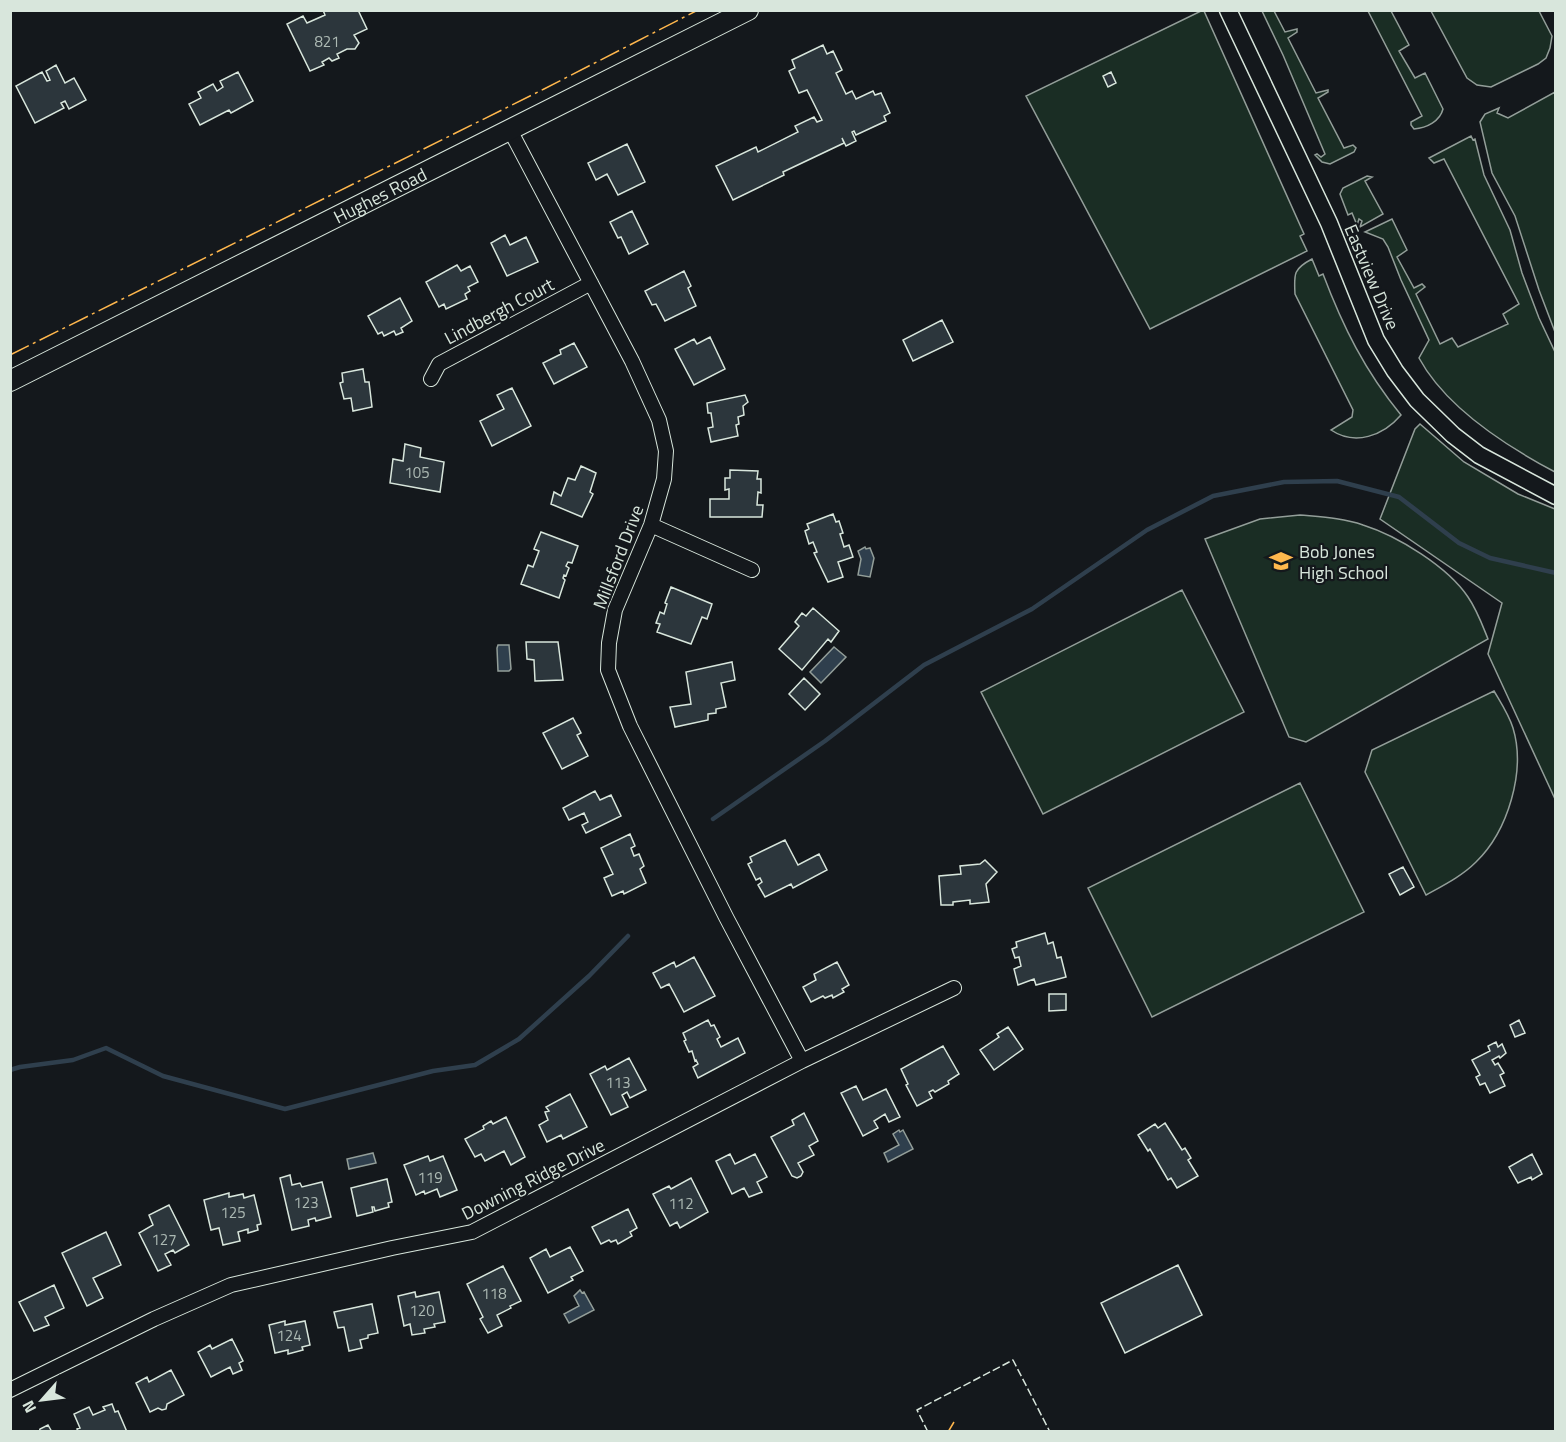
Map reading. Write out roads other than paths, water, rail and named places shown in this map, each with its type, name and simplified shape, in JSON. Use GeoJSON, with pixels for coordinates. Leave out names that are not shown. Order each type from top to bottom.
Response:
{"type":"FeatureCollection","features":[{"type":"Feature","properties":{"kind":"main road","name":"Hughes Road"},"geometry":{"type":"LineString","coordinates":[[10,381],[748,10]]}},
{"type":"Feature","properties":{"kind":"street","name":"Eastview Drive"},"geometry":{"type":"LineString","coordinates":[[1228,10],[1329,223],[1376,340],[1395,371],[1418,400],[1453,435],[1479,455],[1556,496]]}},
{"type":"Feature","properties":{"kind":"street","name":"Millsford Drive"},"geometry":{"type":"LineString","coordinates":[[510,130],[632,361],[659,420],[666,451],[664,479],[651,525],[615,610],[609,643],[608,670],[636,736],[726,916],[802,1060]]}},
{"type":"Feature","properties":{"kind":"street","name":"Lindbergh Court"},"geometry":{"type":"LineString","coordinates":[[431,379],[439,363],[591,284]]}},
{"type":"Feature","properties":{"kind":"street"},"geometry":{"type":"LineString","coordinates":[[651,525],[752,570]]}},
{"type":"Feature","properties":{"kind":"street","name":"Downing Ridge Drive"},"geometry":{"type":"LineString","coordinates":[[10,1390],[154,1319],[231,1285],[472,1232],[802,1060],[954,988]]}},
{"type":"Feature","properties":{"kind":"water"},"geometry":{"type":"Polygon","coordinates":[[[865,547],[870,548],[874,558],[870,577],[858,575],[861,559],[858,551],[865,547]]]}},
{"type":"Feature","properties":{"kind":"water"},"geometry":{"type":"Polygon","coordinates":[[[498,645],[509,645],[511,669],[509,671],[498,671],[498,645]]]}},
{"type":"Feature","properties":{"kind":"water"},"geometry":{"type":"Polygon","coordinates":[[[834,647],[846,657],[821,683],[810,672],[834,647]]]}},
{"type":"Feature","properties":{"kind":"water"},"geometry":{"type":"Polygon","coordinates":[[[899,1130],[900,1132],[903,1130],[913,1149],[888,1162],[884,1153],[899,1145],[893,1134],[899,1130]]]}},
{"type":"Feature","properties":{"kind":"water"},"geometry":{"type":"Polygon","coordinates":[[[373,1153],[376,1163],[349,1169],[347,1159],[373,1153]]]}},
{"type":"Feature","properties":{"kind":"water"},"geometry":{"type":"Polygon","coordinates":[[[580,1290],[584,1292],[594,1310],[569,1323],[564,1314],[579,1306],[574,1296],[580,1290]]]}},
{"type":"Feature","properties":{"kind":"waterway"},"geometry":{"type":"LineString","coordinates":[[713,819],[825,741],[924,665],[1032,609],[1147,530],[1213,496],[1284,482],[1337,481],[1399,497],[1459,543],[1490,558],[1556,573]]}},
{"type":"Feature","properties":{"kind":"waterway"},"geometry":{"type":"LineString","coordinates":[[10,1070],[73,1060],[106,1048],[163,1076],[285,1109],[433,1071],[475,1065],[519,1039],[589,976],[628,936]]}},
{"type":"Feature","properties":{"kind":"place","name":"Bob Jones High School"},"geometry":{"type":"Point","coordinates":[1281,561]}}]}
